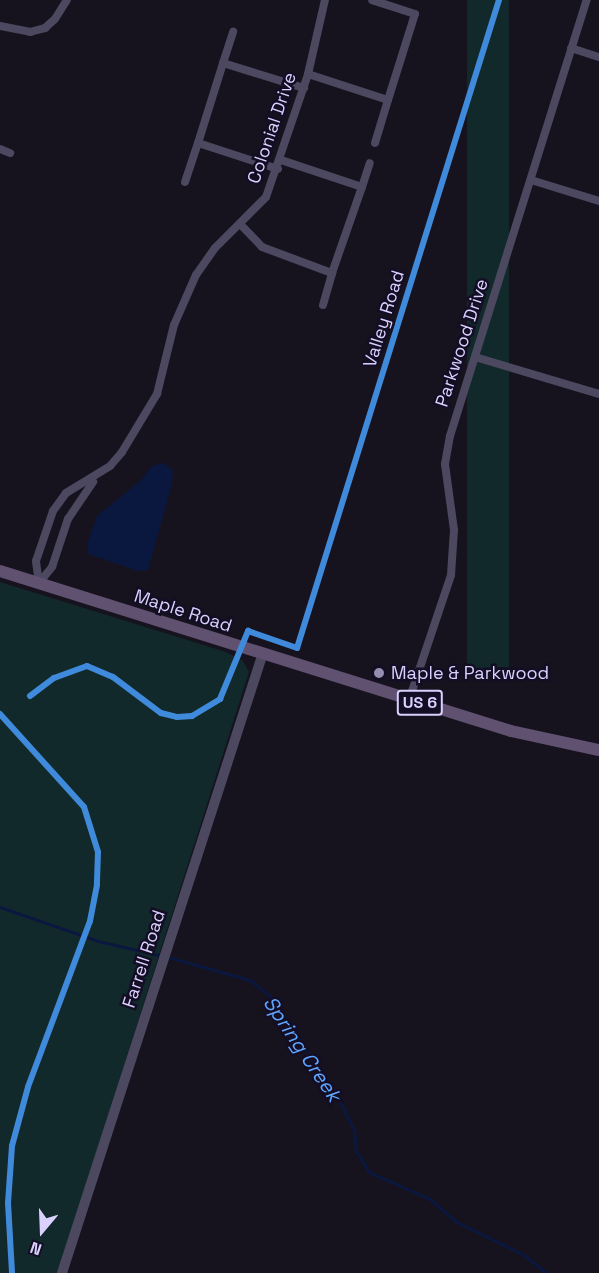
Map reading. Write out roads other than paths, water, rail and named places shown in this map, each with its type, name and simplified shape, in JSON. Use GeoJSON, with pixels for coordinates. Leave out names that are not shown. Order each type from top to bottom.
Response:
{"type":"FeatureCollection","features":[{"type":"Feature","properties":{"kind":"main road","name":"Maple Road"},"geometry":{"type":"LineString","coordinates":[[0,571],[262,656],[511,731],[599,750]]}},
{"type":"Feature","properties":{"kind":"street"},"geometry":{"type":"LineString","coordinates":[[0,26],[30,32],[45,28],[56,19],[67,0]]}},
{"type":"Feature","properties":{"kind":"street","name":"Colonial Drive"},"geometry":{"type":"LineString","coordinates":[[39,583],[36,561],[53,511],[66,493],[81,486],[110,466],[122,452],[157,394],[174,325],[196,275],[215,248],[266,197],[278,169],[304,88],[325,0]]}},
{"type":"Feature","properties":{"kind":"street"},"geometry":{"type":"LineString","coordinates":[[372,0],[415,14],[375,144]]}},
{"type":"Feature","properties":{"kind":"street","name":"Parkwood Drive"},"geometry":{"type":"LineString","coordinates":[[409,700],[451,575],[454,530],[444,464],[475,357],[587,0]]}},
{"type":"Feature","properties":{"kind":"street"},"geometry":{"type":"LineString","coordinates":[[185,182],[233,32]]}},
{"type":"Feature","properties":{"kind":"street"},"geometry":{"type":"LineString","coordinates":[[572,48],[599,57]]}},
{"type":"Feature","properties":{"kind":"street"},"geometry":{"type":"LineString","coordinates":[[223,63],[304,88]]}},
{"type":"Feature","properties":{"kind":"street"},"geometry":{"type":"LineString","coordinates":[[308,74],[388,100]]}},
{"type":"Feature","properties":{"kind":"street"},"geometry":{"type":"LineString","coordinates":[[198,143],[278,169]]}},
{"type":"Feature","properties":{"kind":"street"},"geometry":{"type":"LineString","coordinates":[[0,149],[10,153]]}},
{"type":"Feature","properties":{"kind":"street"},"geometry":{"type":"LineString","coordinates":[[281,160],[362,187]]}},
{"type":"Feature","properties":{"kind":"street"},"geometry":{"type":"LineString","coordinates":[[323,305],[370,163]]}},
{"type":"Feature","properties":{"kind":"street"},"geometry":{"type":"LineString","coordinates":[[531,180],[599,201]]}},
{"type":"Feature","properties":{"kind":"street"},"geometry":{"type":"LineString","coordinates":[[240,224],[262,247],[332,273]]}},
{"type":"Feature","properties":{"kind":"street"},"geometry":{"type":"LineString","coordinates":[[475,357],[599,394]]}},
{"type":"Feature","properties":{"kind":"street"},"geometry":{"type":"LineString","coordinates":[[39,583],[52,567],[68,519],[89,486],[110,466]]}},
{"type":"Feature","properties":{"kind":"street","name":"Farrell Road"},"geometry":{"type":"LineString","coordinates":[[62,1273],[262,656]]}},
{"type":"Feature","properties":{"kind":"water"},"geometry":{"type":"Polygon","coordinates":[[[163,463],[173,470],[172,484],[148,570],[138,571],[88,554],[87,544],[97,516],[140,481],[152,466],[163,463]]]}},
{"type":"Feature","properties":{"kind":"waterway","name":"Spring Creek"},"geometry":{"type":"LineString","coordinates":[[0,907],[98,941],[162,956]]}},
{"type":"Feature","properties":{"kind":"waterway","name":"Spring Creek"},"geometry":{"type":"LineString","coordinates":[[168,957],[250,980],[270,996],[335,1092],[354,1130],[356,1151],[369,1172],[430,1199],[455,1221],[524,1255],[546,1273]]}},
{"type":"Feature","properties":{"kind":"place","name":"Maple & Parkwood"},"geometry":{"type":"Point","coordinates":[379,673]}}]}
